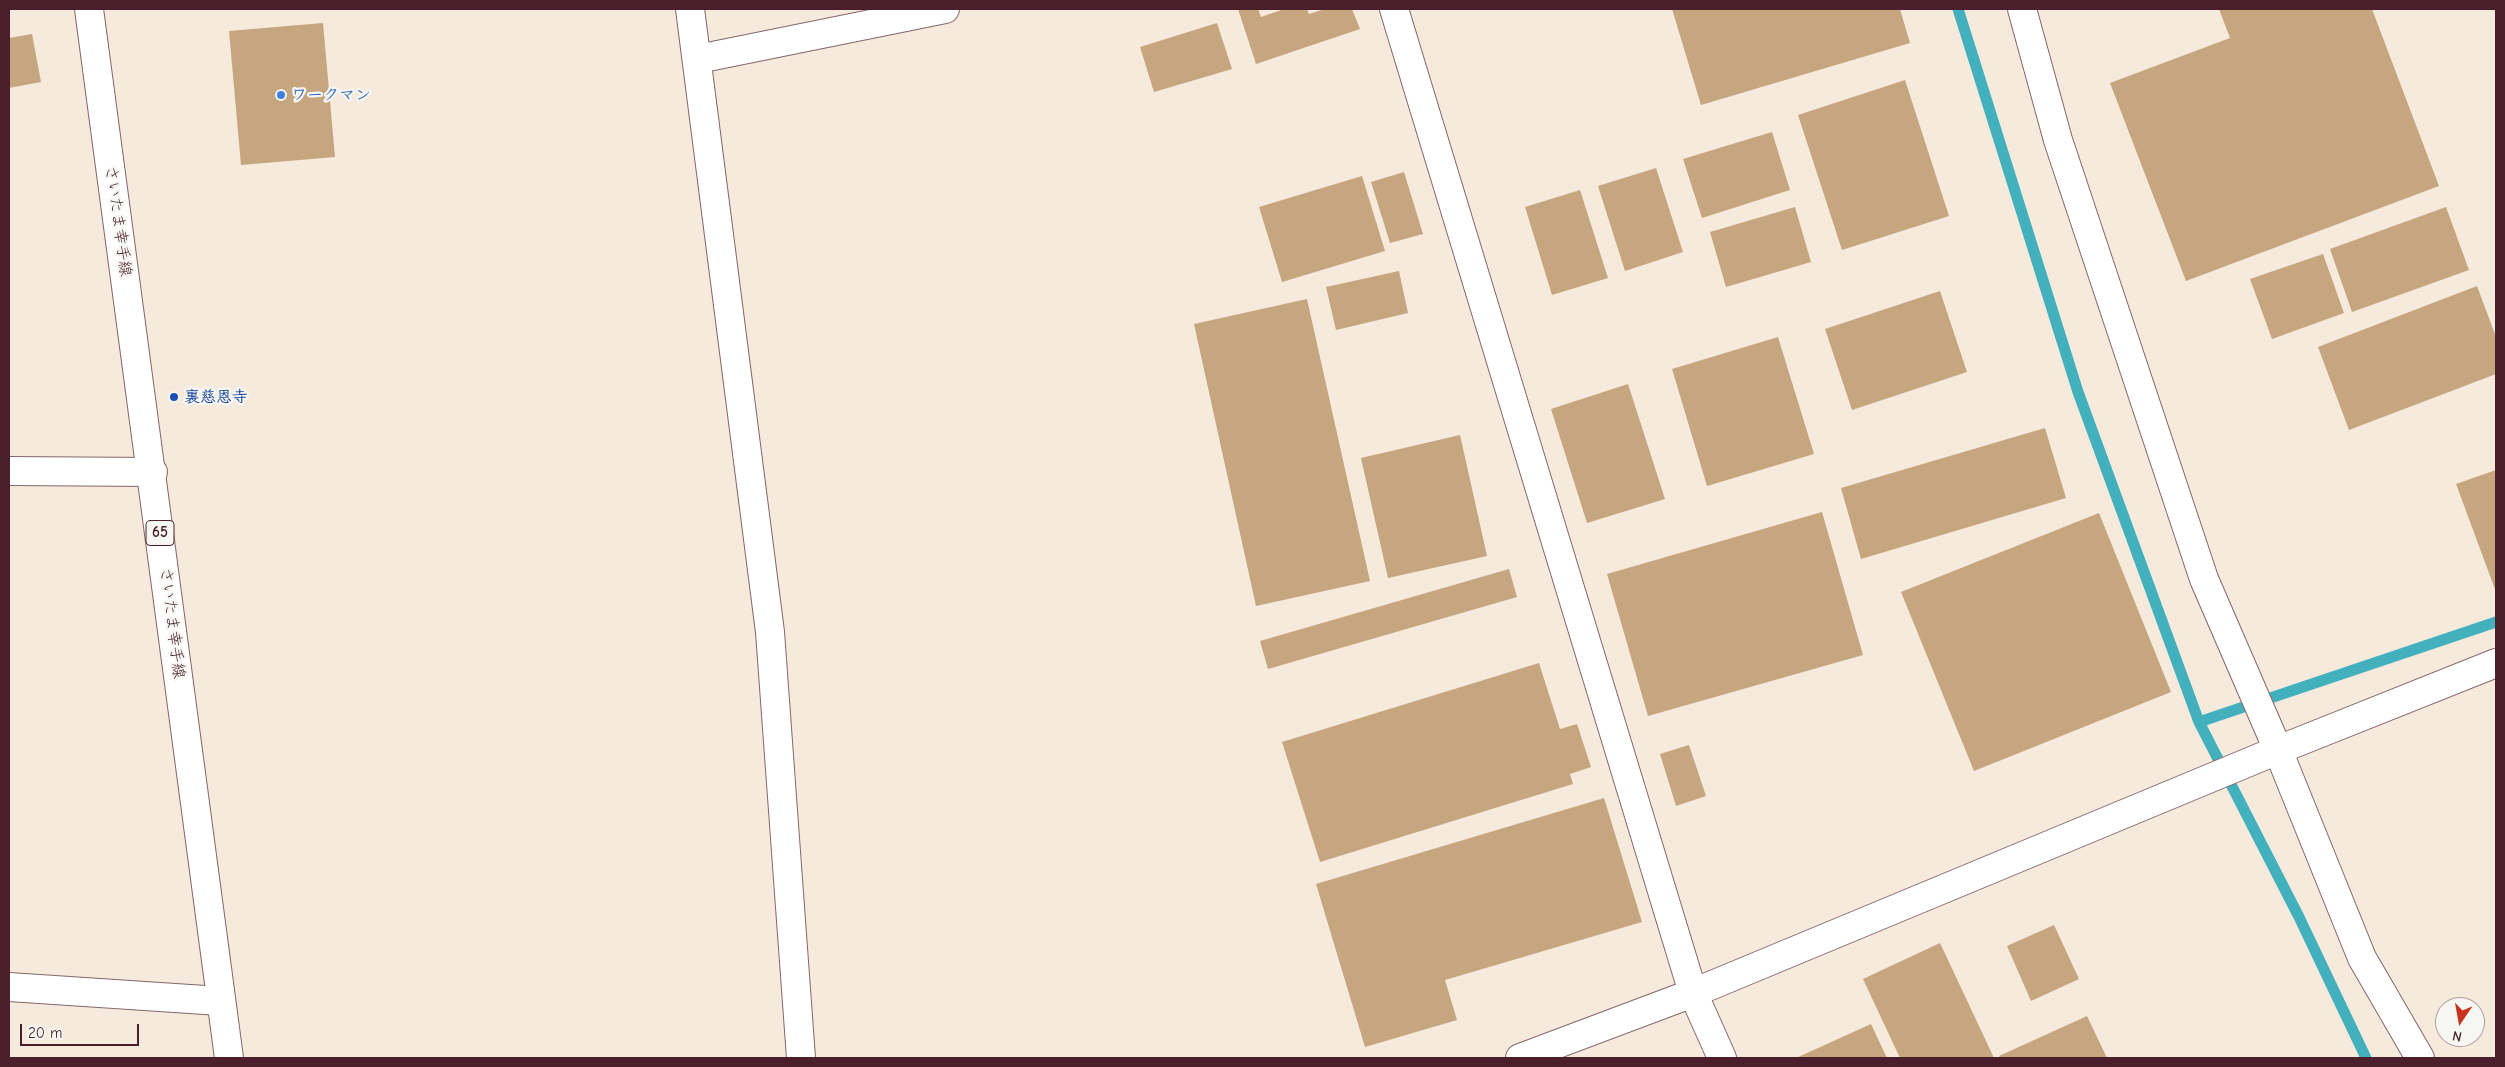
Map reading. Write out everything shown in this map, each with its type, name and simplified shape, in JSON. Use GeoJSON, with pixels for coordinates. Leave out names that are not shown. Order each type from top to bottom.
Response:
{"type":"FeatureCollection","features":[{"type":"Feature","properties":{"kind":"street","name":"さいたま幸手線"},"geometry":{"type":"LineString","coordinates":[[89,9],[153,472],[228,1058]]}},
{"type":"Feature","properties":{"kind":"street"},"geometry":{"type":"LineString","coordinates":[[690,9],[698,59],[770,632],[801,1058]]}},
{"type":"Feature","properties":{"kind":"street"},"geometry":{"type":"LineString","coordinates":[[698,59],[945,9]]}},
{"type":"Feature","properties":{"kind":"street"},"geometry":{"type":"LineString","coordinates":[[1394,9],[1693,993],[1722,1058]]}},
{"type":"Feature","properties":{"kind":"street"},"geometry":{"type":"LineString","coordinates":[[2022,9],[2058,140],[2204,579],[2278,750],[2362,958],[2420,1058]]}},
{"type":"Feature","properties":{"kind":"street"},"geometry":{"type":"LineString","coordinates":[[9,471],[153,472]]}},
{"type":"Feature","properties":{"kind":"street"},"geometry":{"type":"LineString","coordinates":[[1520,1058],[1693,993],[2278,750],[2496,663]]}},
{"type":"Feature","properties":{"kind":"street"},"geometry":{"type":"LineString","coordinates":[[9,987],[220,1001]]}},
{"type":"Feature","properties":{"kind":"building"},"geometry":{"type":"Polygon","coordinates":[[[1238,9],[1258,9],[1261,17],[1284,9],[1307,9],[1309,14],[1325,9],[1352,9],[1360,29],[1256,64],[1238,9]]]}},
{"type":"Feature","properties":{"kind":"building"},"geometry":{"type":"Polygon","coordinates":[[[1672,9],[1900,9],[1910,43],[1701,105],[1672,9]]]}},
{"type":"Feature","properties":{"kind":"building"},"geometry":{"type":"Polygon","coordinates":[[[2219,9],[2372,9],[2439,186],[2186,281],[2110,83],[2230,38],[2219,9]]]}},
{"type":"Feature","properties":{"kind":"building"},"geometry":{"type":"Polygon","coordinates":[[[323,23],[335,157],[241,165],[229,31],[323,23]]]}},
{"type":"Feature","properties":{"kind":"building"},"geometry":{"type":"Polygon","coordinates":[[[1217,23],[1232,69],[1154,92],[1140,47],[1217,23]]]}},
{"type":"Feature","properties":{"kind":"building"},"geometry":{"type":"Polygon","coordinates":[[[32,34],[41,82],[9,88],[9,38],[32,34]]]}},
{"type":"Feature","properties":{"kind":"building"},"geometry":{"type":"Polygon","coordinates":[[[1905,80],[1949,216],[1842,250],[1798,115],[1905,80]]]}},
{"type":"Feature","properties":{"kind":"building"},"geometry":{"type":"Polygon","coordinates":[[[1772,132],[1790,190],[1702,218],[1683,159],[1772,132]]]}},
{"type":"Feature","properties":{"kind":"building"},"geometry":{"type":"Polygon","coordinates":[[[1656,168],[1683,252],[1625,271],[1598,186],[1656,168]]]}},
{"type":"Feature","properties":{"kind":"building"},"geometry":{"type":"Polygon","coordinates":[[[1404,172],[1423,234],[1390,243],[1371,182],[1404,172]]]}},
{"type":"Feature","properties":{"kind":"building"},"geometry":{"type":"Polygon","coordinates":[[[1362,176],[1385,251],[1282,282],[1259,207],[1362,176]]]}},
{"type":"Feature","properties":{"kind":"building"},"geometry":{"type":"Polygon","coordinates":[[[1580,190],[1608,278],[1552,295],[1525,207],[1580,190]]]}},
{"type":"Feature","properties":{"kind":"building"},"geometry":{"type":"Polygon","coordinates":[[[1795,207],[1811,262],[1726,287],[1710,232],[1795,207]]]}},
{"type":"Feature","properties":{"kind":"building"},"geometry":{"type":"Polygon","coordinates":[[[2446,207],[2469,270],[2352,312],[2330,249],[2446,207]]]}},
{"type":"Feature","properties":{"kind":"building"},"geometry":{"type":"Polygon","coordinates":[[[2323,254],[2344,313],[2272,339],[2250,279],[2323,254]]]}},
{"type":"Feature","properties":{"kind":"building"},"geometry":{"type":"Polygon","coordinates":[[[1399,271],[1408,313],[1336,330],[1326,287],[1399,271]]]}},
{"type":"Feature","properties":{"kind":"building"},"geometry":{"type":"Polygon","coordinates":[[[2477,286],[2496,337],[2496,374],[2349,430],[2318,347],[2477,286]]]}},
{"type":"Feature","properties":{"kind":"building"},"geometry":{"type":"Polygon","coordinates":[[[1940,291],[1967,372],[1852,410],[1825,329],[1940,291]]]}},
{"type":"Feature","properties":{"kind":"building"},"geometry":{"type":"Polygon","coordinates":[[[1307,299],[1370,581],[1256,606],[1194,324],[1307,299]]]}},
{"type":"Feature","properties":{"kind":"building"},"geometry":{"type":"Polygon","coordinates":[[[1778,337],[1814,454],[1707,486],[1672,369],[1778,337]]]}},
{"type":"Feature","properties":{"kind":"building"},"geometry":{"type":"Polygon","coordinates":[[[1628,384],[1665,499],[1587,523],[1551,409],[1628,384]]]}},
{"type":"Feature","properties":{"kind":"building"},"geometry":{"type":"Polygon","coordinates":[[[2045,428],[2066,498],[1861,559],[1841,488],[2045,428]]]}},
{"type":"Feature","properties":{"kind":"building"},"geometry":{"type":"Polygon","coordinates":[[[1460,435],[1487,556],[1388,578],[1361,458],[1460,435]]]}},
{"type":"Feature","properties":{"kind":"building"},"geometry":{"type":"Polygon","coordinates":[[[2496,470],[2496,592],[2456,484],[2496,470]]]}},
{"type":"Feature","properties":{"kind":"building"},"geometry":{"type":"Polygon","coordinates":[[[1822,512],[1863,655],[1648,716],[1607,574],[1822,512]]]}},
{"type":"Feature","properties":{"kind":"building"},"geometry":{"type":"Polygon","coordinates":[[[2099,513],[2171,692],[1974,771],[1901,592],[2099,513]]]}},
{"type":"Feature","properties":{"kind":"building"},"geometry":{"type":"Polygon","coordinates":[[[1509,569],[1517,597],[1268,669],[1260,641],[1509,569]]]}},
{"type":"Feature","properties":{"kind":"building"},"geometry":{"type":"Polygon","coordinates":[[[1539,663],[1560,729],[1577,724],[1591,767],[1570,774],[1573,784],[1320,862],[1282,742],[1539,663]]]}},
{"type":"Feature","properties":{"kind":"building"},"geometry":{"type":"Polygon","coordinates":[[[1689,745],[1706,796],[1676,806],[1660,754],[1689,745]]]}},
{"type":"Feature","properties":{"kind":"building"},"geometry":{"type":"Polygon","coordinates":[[[1604,798],[1642,922],[1445,980],[1457,1020],[1365,1047],[1316,884],[1604,798]]]}},
{"type":"Feature","properties":{"kind":"building"},"geometry":{"type":"Polygon","coordinates":[[[2054,925],[2079,979],[2031,1001],[2007,946],[2054,925]]]}},
{"type":"Feature","properties":{"kind":"building"},"geometry":{"type":"Polygon","coordinates":[[[1940,943],[1994,1058],[1900,1058],[1863,979],[1940,943]]]}},
{"type":"Feature","properties":{"kind":"building"},"geometry":{"type":"Polygon","coordinates":[[[2087,1016],[2107,1058],[2000,1058],[1999,1056],[2087,1016]]]}},
{"type":"Feature","properties":{"kind":"building"},"geometry":{"type":"Polygon","coordinates":[[[1871,1024],[1887,1058],[1796,1058],[1871,1024]]]}},
{"type":"Feature","properties":{"kind":"waterway"},"geometry":{"type":"LineString","coordinates":[[1958,9],[2078,392],[2199,722],[2299,917],[2366,1058]]}},
{"type":"Feature","properties":{"kind":"waterway"},"geometry":{"type":"LineString","coordinates":[[2199,722],[2496,622]]}},
{"type":"Feature","properties":{"kind":"place","name":"ワークマン"},"geometry":{"type":"Point","coordinates":[281,95]}},
{"type":"Feature","properties":{"kind":"place","name":"裏慈恩寺"},"geometry":{"type":"Point","coordinates":[174,397]}}]}
